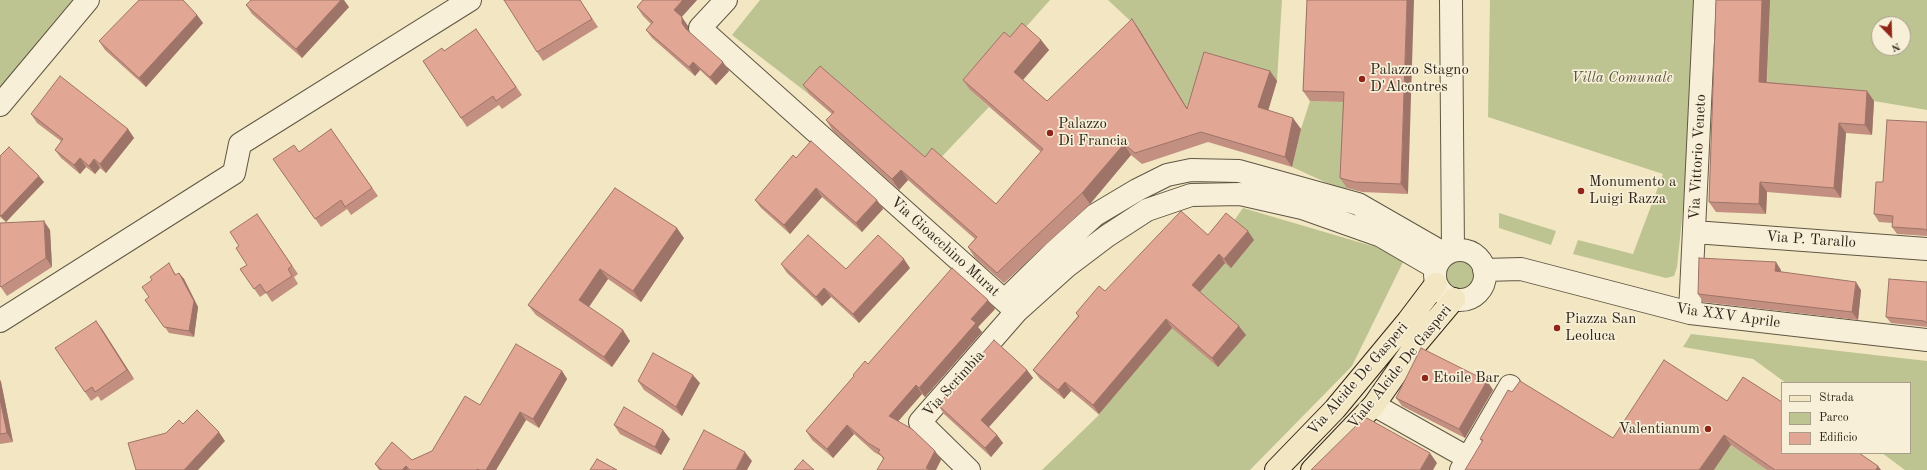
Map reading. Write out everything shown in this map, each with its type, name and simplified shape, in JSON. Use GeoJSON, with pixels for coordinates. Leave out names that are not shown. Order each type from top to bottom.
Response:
{"type":"FeatureCollection","features":[{"type":"Feature","properties":{"kind":"main road","name":"Via Alcide De Gasperi"},"geometry":{"type":"LineString","coordinates":[[1276,470],[1336,409],[1408,321],[1443,264]]}},
{"type":"Feature","properties":{"kind":"main road","name":"Viale Alcide De Gasperi"},"geometry":{"type":"LineString","coordinates":[[1312,470],[1374,405],[1417,344],[1454,299]]}},
{"type":"Feature","properties":{"kind":"street"},"geometry":{"type":"LineString","coordinates":[[0,105],[88,0]]}},
{"type":"Feature","properties":{"kind":"street"},"geometry":{"type":"LineString","coordinates":[[0,321],[234,173],[240,144],[470,0]]}},
{"type":"Feature","properties":{"kind":"street","name":"Via Gioacchino Murat"},"geometry":{"type":"LineString","coordinates":[[726,0],[700,28],[1012,306],[1053,253],[1095,215],[1136,190],[1167,175],[1191,170],[1239,172],[1358,204],[1443,264]]}},
{"type":"Feature","properties":{"kind":"street"},"geometry":{"type":"LineString","coordinates":[[1443,264],[1469,252],[1481,263],[1484,270],[1485,279],[1477,293],[1470,298],[1454,299],[1440,291],[1443,264],[1451,0]]}},
{"type":"Feature","properties":{"kind":"street","name":"Via Vittorio Veneto"},"geometry":{"type":"LineString","coordinates":[[1690,313],[1705,0]]}},
{"type":"Feature","properties":{"kind":"street","name":"Via P. Tarallo"},"geometry":{"type":"LineString","coordinates":[[1694,232],[1927,249]]}},
{"type":"Feature","properties":{"kind":"street","name":"Via XXV Aprile"},"geometry":{"type":"LineString","coordinates":[[1484,270],[1521,268],[1690,313],[1927,340]]}},
{"type":"Feature","properties":{"kind":"street","name":"Via Scrimbia"},"geometry":{"type":"LineString","coordinates":[[969,470],[920,422],[1012,306]]}},
{"type":"Feature","properties":{"kind":"street"},"geometry":{"type":"LineString","coordinates":[[1374,405],[1465,464],[1510,386]]}},
{"type":"Feature","properties":{"kind":"green space"},"geometry":{"type":"Polygon","coordinates":[[[0,0],[88,0],[0,105],[0,0]]]}},
{"type":"Feature","properties":{"kind":"green space"},"geometry":{"type":"Polygon","coordinates":[[[760,0],[1050,0],[970,90],[989,107],[932,167],[827,76],[810,95],[732,35],[760,0]]]}},
{"type":"Feature","properties":{"kind":"green space"},"geometry":{"type":"Polygon","coordinates":[[[1108,0],[1282,0],[1277,81],[1211,62],[1187,107],[1139,29],[1108,0]]]}},
{"type":"Feature","properties":{"kind":"green space","name":"Villa Comunale"},"geometry":{"type":"Polygon","coordinates":[[[1490,0],[1705,0],[1677,267],[1674,276],[1666,278],[1573,254],[1578,240],[1633,254],[1663,174],[1488,117],[1490,0]]]}},
{"type":"Feature","properties":{"kind":"green space"},"geometry":{"type":"Polygon","coordinates":[[[1770,0],[1927,0],[1927,110],[1767,86],[1770,0]]]}},
{"type":"Feature","properties":{"kind":"green space"},"geometry":{"type":"Polygon","coordinates":[[[1310,101],[1351,102],[1347,192],[1292,167],[1301,129],[1310,101]]]}},
{"type":"Feature","properties":{"kind":"green space"},"geometry":{"type":"Polygon","coordinates":[[[1243,208],[1406,256],[1352,366],[1250,470],[1042,470],[1099,415],[1087,404],[1090,395],[1243,208]]]}},
{"type":"Feature","properties":{"kind":"green space"},"geometry":{"type":"Polygon","coordinates":[[[1499,213],[1556,231],[1551,245],[1499,228],[1499,213]]]}},
{"type":"Feature","properties":{"kind":"green space"},"geometry":{"type":"Polygon","coordinates":[[[1461,250],[1469,252],[1481,263],[1485,279],[1477,293],[1462,300],[1447,296],[1440,291],[1436,268],[1461,250]]]}},
{"type":"Feature","properties":{"kind":"green space"},"geometry":{"type":"Polygon","coordinates":[[[1691,334],[1927,361],[1927,470],[1905,470],[1883,454],[1911,454],[1911,382],[1785,382],[1753,359],[1683,347],[1691,334]]]}},
{"type":"Feature","properties":{"kind":"green space"},"geometry":{"type":"Polygon","coordinates":[[[1731,445],[1767,470],[1714,470],[1731,445]]]}},
{"type":"Feature","properties":{"kind":"building"},"geometry":{"type":"Polygon","coordinates":[[[139,0],[183,0],[197,15],[139,78],[99,41],[139,0]]]}},
{"type":"Feature","properties":{"kind":"building"},"geometry":{"type":"Polygon","coordinates":[[[251,0],[341,0],[296,49],[246,5],[251,0]]]}},
{"type":"Feature","properties":{"kind":"building"},"geometry":{"type":"Polygon","coordinates":[[[504,0],[580,0],[592,19],[537,52],[504,0]]]}},
{"type":"Feature","properties":{"kind":"building"},"geometry":{"type":"Polygon","coordinates":[[[643,0],[683,0],[674,10],[682,17],[682,23],[686,29],[723,62],[710,77],[693,62],[689,67],[646,30],[653,22],[637,7],[643,0]]]}},
{"type":"Feature","properties":{"kind":"building","name":"Palazzo Stagno D'Alcontres"},"geometry":{"type":"Polygon","coordinates":[[[1307,0],[1407,0],[1401,184],[1355,182],[1340,178],[1344,92],[1303,91],[1307,0]]]}},
{"type":"Feature","properties":{"kind":"building"},"geometry":{"type":"Polygon","coordinates":[[[1716,0],[1762,0],[1759,82],[1867,91],[1865,125],[1839,123],[1834,188],[1760,182],[1759,204],[1709,202],[1716,0]]]}},
{"type":"Feature","properties":{"kind":"building"},"geometry":{"type":"Polygon","coordinates":[[[1132,19],[1187,109],[1204,52],[1270,71],[1258,107],[1293,118],[1285,157],[1201,132],[1135,153],[1124,144],[1082,193],[997,273],[968,247],[977,237],[901,170],[892,179],[826,120],[834,112],[803,85],[820,66],[925,157],[932,148],[996,204],[1043,149],[963,80],[1004,32],[1010,37],[1022,23],[1041,40],[1014,72],[1047,101],[1132,19]]]}},
{"type":"Feature","properties":{"kind":"building"},"geometry":{"type":"Polygon","coordinates":[[[476,29],[516,87],[496,101],[493,96],[461,118],[423,61],[442,48],[444,51],[476,29]]]}},
{"type":"Feature","properties":{"kind":"building"},"geometry":{"type":"Polygon","coordinates":[[[60,76],[128,129],[100,164],[94,159],[89,166],[80,158],[74,165],[55,150],[63,139],[31,114],[60,76]]]}},
{"type":"Feature","properties":{"kind":"building"},"geometry":{"type":"Polygon","coordinates":[[[1887,120],[1927,122],[1927,230],[1892,227],[1893,216],[1874,214],[1876,182],[1883,182],[1887,120]]]}},
{"type":"Feature","properties":{"kind":"building"},"geometry":{"type":"Polygon","coordinates":[[[331,129],[372,188],[345,207],[341,200],[315,219],[273,159],[294,145],[299,152],[331,129]]]}},
{"type":"Feature","properties":{"kind":"building"},"geometry":{"type":"Polygon","coordinates":[[[811,141],[877,200],[856,223],[816,188],[784,225],[755,200],[793,155],[796,158],[811,141]]]}},
{"type":"Feature","properties":{"kind":"building"},"geometry":{"type":"Polygon","coordinates":[[[9,147],[39,176],[1,216],[0,156],[9,147]]]}},
{"type":"Feature","properties":{"kind":"building"},"geometry":{"type":"Polygon","coordinates":[[[615,188],[677,228],[633,291],[600,269],[579,300],[623,330],[604,357],[528,305],[615,188]]]}},
{"type":"Feature","properties":{"kind":"building"},"geometry":{"type":"Polygon","coordinates":[[[1181,211],[1208,235],[1226,213],[1248,231],[1224,259],[1219,254],[1192,285],[1239,326],[1212,358],[1166,319],[1093,405],[1065,382],[1058,390],[1033,370],[1079,316],[1076,313],[1099,286],[1105,291],[1181,211]]]}},
{"type":"Feature","properties":{"kind":"building"},"geometry":{"type":"Polygon","coordinates":[[[257,214],[292,266],[288,269],[292,276],[266,293],[260,284],[254,289],[240,269],[247,265],[236,248],[239,246],[230,232],[257,214]]]}},
{"type":"Feature","properties":{"kind":"building"},"geometry":{"type":"Polygon","coordinates":[[[44,221],[46,258],[1,287],[0,223],[44,221]]]}},
{"type":"Feature","properties":{"kind":"building"},"geometry":{"type":"Polygon","coordinates":[[[808,235],[846,269],[878,235],[904,259],[853,314],[824,288],[816,297],[781,264],[808,235]]]}},
{"type":"Feature","properties":{"kind":"building"},"geometry":{"type":"Polygon","coordinates":[[[1699,258],[1776,262],[1775,271],[1856,282],[1852,312],[1698,294],[1699,258]]]}},
{"type":"Feature","properties":{"kind":"building"},"geometry":{"type":"Polygon","coordinates":[[[169,263],[175,275],[179,273],[194,301],[189,331],[164,327],[145,300],[149,297],[142,287],[152,280],[150,277],[169,263]]]}},
{"type":"Feature","properties":{"kind":"building"},"geometry":{"type":"Polygon","coordinates":[[[952,268],[988,300],[971,319],[976,323],[919,388],[916,385],[889,416],[912,429],[935,451],[926,468],[930,470],[877,470],[884,458],[878,452],[880,450],[868,443],[847,425],[827,449],[806,431],[854,376],[853,375],[865,361],[868,364],[952,268]]]}},
{"type":"Feature","properties":{"kind":"building"},"geometry":{"type":"Polygon","coordinates":[[[1889,279],[1927,282],[1927,323],[1924,321],[1886,317],[1889,279]]]}},
{"type":"Feature","properties":{"kind":"building"},"geometry":{"type":"Polygon","coordinates":[[[96,321],[127,370],[95,392],[92,387],[85,392],[55,348],[96,321]]]}},
{"type":"Feature","properties":{"kind":"building"},"geometry":{"type":"Polygon","coordinates":[[[994,340],[1027,370],[981,420],[997,435],[985,448],[938,405],[994,340]]]}},
{"type":"Feature","properties":{"kind":"building"},"geometry":{"type":"Polygon","coordinates":[[[516,344],[562,371],[533,419],[520,412],[486,470],[410,470],[406,466],[402,470],[382,470],[375,464],[392,442],[412,460],[432,451],[465,396],[480,405],[516,344]]]}},
{"type":"Feature","properties":{"kind":"building"},"geometry":{"type":"Polygon","coordinates":[[[1421,348],[1487,381],[1459,429],[1396,398],[1421,348]]]}},
{"type":"Feature","properties":{"kind":"building"},"geometry":{"type":"Polygon","coordinates":[[[653,353],[693,375],[676,407],[638,381],[653,353]]]}},
{"type":"Feature","properties":{"kind":"building"},"geometry":{"type":"Polygon","coordinates":[[[1664,360],[1727,401],[1743,377],[1781,401],[1781,454],[1860,454],[1878,466],[1876,470],[1775,470],[1724,435],[1699,470],[1465,470],[1483,440],[1480,439],[1508,390],[1512,392],[1520,381],[1613,438],[1664,360]]]}},
{"type":"Feature","properties":{"kind":"building"},"geometry":{"type":"Polygon","coordinates":[[[0,399],[7,433],[0,434],[0,399]]]}},
{"type":"Feature","properties":{"kind":"building"},"geometry":{"type":"Polygon","coordinates":[[[624,407],[663,430],[655,447],[614,425],[624,407]]]}},
{"type":"Feature","properties":{"kind":"building"},"geometry":{"type":"Polygon","coordinates":[[[197,410],[219,432],[184,470],[136,470],[128,443],[166,433],[179,420],[183,424],[197,410]]]}},
{"type":"Feature","properties":{"kind":"building"},"geometry":{"type":"Polygon","coordinates":[[[1365,417],[1430,453],[1420,470],[1311,470],[1365,417]]]}},
{"type":"Feature","properties":{"kind":"building"},"geometry":{"type":"Polygon","coordinates":[[[704,430],[745,452],[736,470],[683,470],[704,430]]]}},
{"type":"Feature","properties":{"kind":"building"},"geometry":{"type":"Polygon","coordinates":[[[597,459],[617,470],[590,470],[597,459]]]}},
{"type":"Feature","properties":{"kind":"building"},"geometry":{"type":"Polygon","coordinates":[[[803,460],[814,470],[794,470],[803,460]]]}},
{"type":"Feature","properties":{"kind":"place","name":"Palazzo Stagno D'Alcontres"},"geometry":{"type":"Point","coordinates":[1362,79]}},
{"type":"Feature","properties":{"kind":"place","name":"Palazzo Di Francia"},"geometry":{"type":"Point","coordinates":[1050,133]}},
{"type":"Feature","properties":{"kind":"place","name":"Monumento a Luigi Razza"},"geometry":{"type":"Point","coordinates":[1581,191]}},
{"type":"Feature","properties":{"kind":"place","name":"Piazza San Leoluca"},"geometry":{"type":"Point","coordinates":[1557,328]}},
{"type":"Feature","properties":{"kind":"place","name":"Etoile Bar"},"geometry":{"type":"Point","coordinates":[1425,378]}},
{"type":"Feature","properties":{"kind":"place","name":"Valentianum"},"geometry":{"type":"Point","coordinates":[1708,429]}}]}
